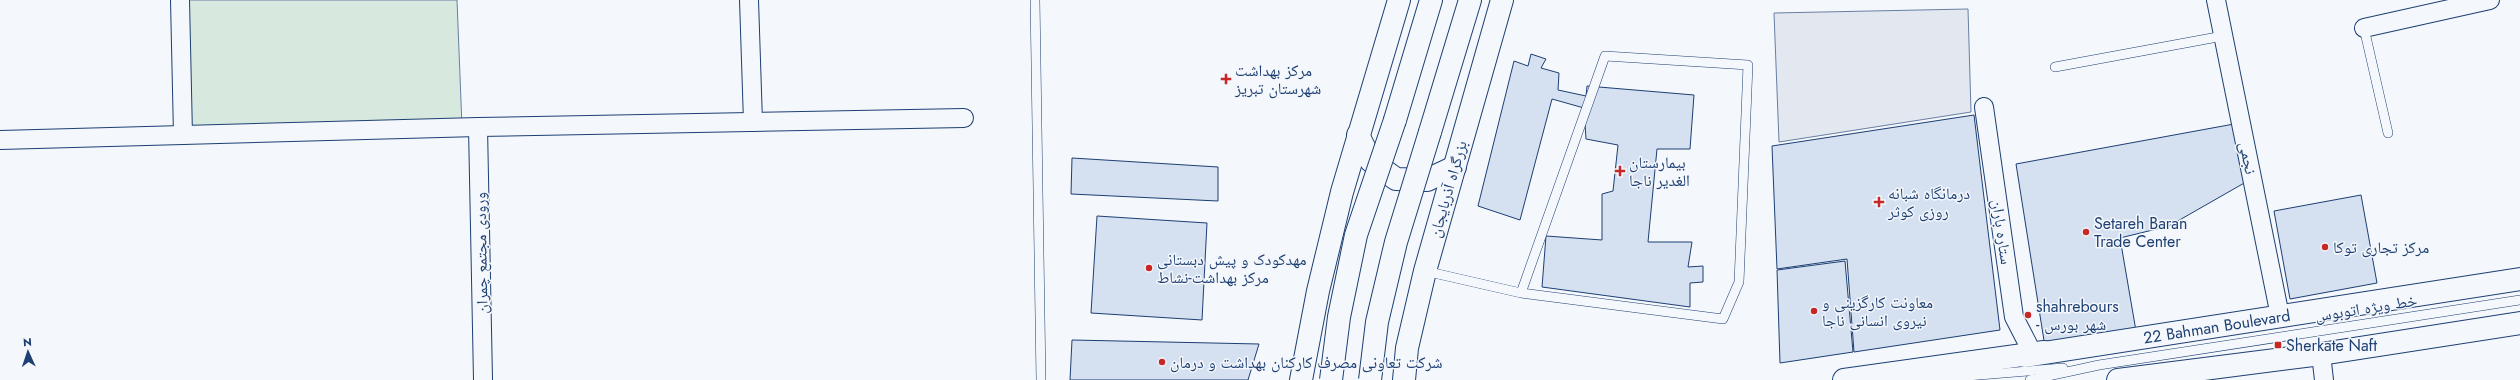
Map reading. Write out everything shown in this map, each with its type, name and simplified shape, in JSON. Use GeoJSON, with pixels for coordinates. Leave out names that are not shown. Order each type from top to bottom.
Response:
{"type":"FeatureCollection","features":[{"type":"Feature","properties":{"kind":"main road"},"geometry":{"type":"LineString","coordinates":[[1301,380],[1328,251],[1358,135],[1399,0]]}},
{"type":"Feature","properties":{"kind":"main road"},"geometry":{"type":"LineString","coordinates":[[1331,380],[1339,317],[1356,236],[1395,120],[1431,0]]}},
{"type":"Feature","properties":{"kind":"main road"},"geometry":{"type":"LineString","coordinates":[[1370,380],[1377,322],[1396,242],[1470,0]]}},
{"type":"Feature","properties":{"kind":"main road","name":"بزرگراه آذربایجان"},"geometry":{"type":"LineString","coordinates":[[1404,380],[1407,348],[1425,271],[1502,0]]}},
{"type":"Feature","properties":{"kind":"main road"},"geometry":{"type":"LineString","coordinates":[[1358,135],[1371,161],[1396,179],[1427,180],[1454,168]]}},
{"type":"Feature","properties":{"kind":"main road","name":"22 Bahman Boulevard"},"geometry":{"type":"LineString","coordinates":[[1914,380],[2038,353],[2520,280]]}},
{"type":"Feature","properties":{"kind":"main road"},"geometry":{"type":"LineString","coordinates":[[2118,380],[2321,354],[2520,323]]}},
{"type":"Feature","properties":{"kind":"main road"},"geometry":{"type":"LineString","coordinates":[[1844,380],[2038,353]]}},
{"type":"Feature","properties":{"kind":"street"},"geometry":{"type":"LineString","coordinates":[[180,0],[183,135]]}},
{"type":"Feature","properties":{"kind":"street"},"geometry":{"type":"LineString","coordinates":[[749,0],[753,122]]}},
{"type":"Feature","properties":{"kind":"street","name":"نجمی"},"geometry":{"type":"LineString","coordinates":[[2216,0],[2280,316]]}},
{"type":"Feature","properties":{"kind":"street"},"geometry":{"type":"LineString","coordinates":[[2364,28],[2471,2],[2490,0]]}},
{"type":"Feature","properties":{"kind":"street","name":"ستاره باران"},"geometry":{"type":"LineString","coordinates":[[1984,107],[2014,317],[2038,353]]}},
{"type":"Feature","properties":{"kind":"street"},"geometry":{"type":"LineString","coordinates":[[0,140],[478,127],[964,118]]}},
{"type":"Feature","properties":{"kind":"street","name":"ورودی مجتمع چمران"},"geometry":{"type":"LineString","coordinates":[[478,127],[483,380]]}},
{"type":"Feature","properties":{"kind":"street"},"geometry":{"type":"LineString","coordinates":[[2321,354],[2324,380]]}},
{"type":"Feature","properties":{"kind":"lane"},"geometry":{"type":"LineString","coordinates":[[1035,0],[1041,380]]}},
{"type":"Feature","properties":{"kind":"lane"},"geometry":{"type":"LineString","coordinates":[[2364,28],[2388,133]]}},
{"type":"Feature","properties":{"kind":"lane"},"geometry":{"type":"LineString","coordinates":[[2054,67],[2224,36]]}},
{"type":"Feature","properties":{"kind":"lane"},"geometry":{"type":"LineString","coordinates":[[1425,271],[1521,293],[1723,318],[1739,282],[1748,65],[1605,56],[1521,293]]}},
{"type":"Feature","properties":{"kind":"lane","name":"خط ویژه اتوبوس"},"geometry":{"type":"LineString","coordinates":[[2099,365],[2520,300]]}},
{"type":"Feature","properties":{"kind":"lane"},"geometry":{"type":"LineString","coordinates":[[1919,380],[2099,365]]}},
{"type":"Feature","properties":{"kind":"lane"},"geometry":{"type":"LineString","coordinates":[[2030,380],[2099,365]]}},
{"type":"Feature","properties":{"kind":"shaded area"},"geometry":{"type":"Polygon","coordinates":[[[184,0],[457,0],[462,127],[190,135],[184,0]]]}},
{"type":"Feature","properties":{"kind":"shaded area"},"geometry":{"type":"Polygon","coordinates":[[[1968,9],[1971,112],[1779,142],[1774,13],[1968,9]]]}},
{"type":"Feature","properties":{"kind":"building"},"geometry":{"type":"Polygon","coordinates":[[[1531,54],[1546,59],[1541,68],[1559,73],[1558,90],[1586,96],[1587,86],[1694,95],[1690,149],[1657,149],[1648,242],[1692,242],[1688,267],[1703,266],[1703,282],[1690,283],[1690,307],[1542,287],[1546,236],[1602,240],[1602,194],[1613,191],[1618,145],[1586,139],[1584,108],[1552,99],[1520,220],[1478,206],[1514,61],[1528,66],[1531,54]]]}},
{"type":"Feature","properties":{"kind":"building","name":"درمانگاه شبانه روزی کوثر"},"geometry":{"type":"Polygon","coordinates":[[[1974,115],[2000,330],[1854,352],[1847,259],[1777,269],[1772,146],[1974,115]]]}},
{"type":"Feature","properties":{"kind":"building","name":"Setareh Baran Trade Center"},"geometry":{"type":"Polygon","coordinates":[[[2234,124],[2246,182],[2169,226],[2120,238],[2136,331],[2045,347],[2016,164],[2234,124]]]}},
{"type":"Feature","properties":{"kind":"building"},"geometry":{"type":"Polygon","coordinates":[[[1072,158],[1218,167],[1218,201],[1071,194],[1072,158]]]}},
{"type":"Feature","properties":{"kind":"building","name":"مرکز تجاری توکا"},"geometry":{"type":"Polygon","coordinates":[[[2361,195],[2377,283],[2290,299],[2274,211],[2361,195]]]}},
{"type":"Feature","properties":{"kind":"building","name":"مهدکودک و پیش دبستانی مرکز بهداشت-نشاط"},"geometry":{"type":"Polygon","coordinates":[[[1097,216],[1207,223],[1202,320],[1091,313],[1097,216]]]}},
{"type":"Feature","properties":{"kind":"building","name":"معاونت کارگزینی و نیروی انسانی ناجا"},"geometry":{"type":"Polygon","coordinates":[[[1845,261],[1853,352],[1780,363],[1777,270],[1845,261]]]}},
{"type":"Feature","properties":{"kind":"building","name":"شرکت تعاونی مصرف کارکنان بهداشت و درمان"},"geometry":{"type":"Polygon","coordinates":[[[1072,340],[1259,344],[1248,380],[1070,380],[1072,340]]]}},
{"type":"Feature","properties":{"kind":"place","name":"مرکز بهداشت شهرستان تبریز"},"geometry":{"type":"Point","coordinates":[1226,79]}},
{"type":"Feature","properties":{"kind":"place","name":"بیمارستان الغدیر ناجا"},"geometry":{"type":"Point","coordinates":[1620,171]}},
{"type":"Feature","properties":{"kind":"place","name":"درمانگاه شبانه روزی کوثر"},"geometry":{"type":"Point","coordinates":[1879,202]}},
{"type":"Feature","properties":{"kind":"place","name":"Setareh Baran Trade Center"},"geometry":{"type":"Point","coordinates":[2086,232]}},
{"type":"Feature","properties":{"kind":"place","name":"مرکز تجاری توکا"},"geometry":{"type":"Point","coordinates":[2325,247]}},
{"type":"Feature","properties":{"kind":"place","name":"مهدکودک و پیش دبستانی مرکز بهداشت-نشاط"},"geometry":{"type":"Point","coordinates":[1149,268]}},
{"type":"Feature","properties":{"kind":"place","name":"معاونت کارگزینی و نیروی انسانی ناجا"},"geometry":{"type":"Point","coordinates":[1814,311]}},
{"type":"Feature","properties":{"kind":"place","name":"shahrebours - شهر بورس"},"geometry":{"type":"Point","coordinates":[2028,315]}},
{"type":"Feature","properties":{"kind":"place","name":"Sherkate Naft"},"geometry":{"type":"Point","coordinates":[2278,345]}},
{"type":"Feature","properties":{"kind":"place","name":"شرکت تعاونی مصرف کارکنان بهداشت و درمان"},"geometry":{"type":"Point","coordinates":[1162,362]}}]}
